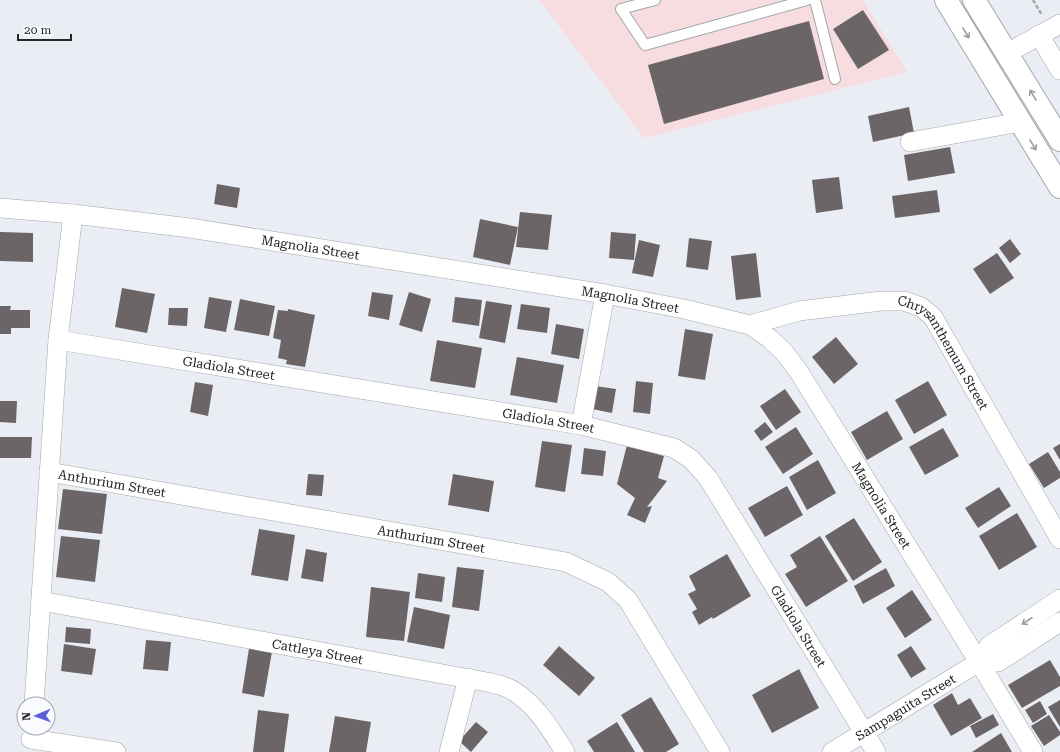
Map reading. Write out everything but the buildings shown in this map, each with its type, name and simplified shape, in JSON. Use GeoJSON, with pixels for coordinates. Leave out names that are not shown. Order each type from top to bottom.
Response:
{"type":"FeatureCollection","features":[{"type":"Feature","properties":{"kind":"highway"},"geometry":{"type":"LineString","coordinates":[[946,0],[1060,187]]}},
{"type":"Feature","properties":{"kind":"highway"},"geometry":{"type":"LineString","coordinates":[[974,0],[1060,140]]}},
{"type":"Feature","properties":{"kind":"street"},"geometry":{"type":"LineString","coordinates":[[1007,53],[1060,24]]}},
{"type":"Feature","properties":{"kind":"street"},"geometry":{"type":"LineString","coordinates":[[1039,35],[1060,70]]}},
{"type":"Feature","properties":{"kind":"street"},"geometry":{"type":"LineString","coordinates":[[910,142],[1020,122]]}},
{"type":"Feature","properties":{"kind":"street","name":"Magnolia Street"},"geometry":{"type":"LineString","coordinates":[[0,208],[73,214],[197,229],[605,294],[684,309],[750,325],[769,338],[784,352],[799,372],[979,662],[1033,752]]}},
{"type":"Feature","properties":{"kind":"street"},"geometry":{"type":"LineString","coordinates":[[35,696],[58,340],[73,214]]}},
{"type":"Feature","properties":{"kind":"street"},"geometry":{"type":"LineString","coordinates":[[582,424],[605,294]]}},
{"type":"Feature","properties":{"kind":"street","name":"Chrysanthemum Street"},"geometry":{"type":"LineString","coordinates":[[750,325],[799,311],[881,301],[904,301],[921,307],[933,317],[1060,539]]}},
{"type":"Feature","properties":{"kind":"street","name":"Gladiola Street"},"geometry":{"type":"LineString","coordinates":[[58,340],[582,424],[674,448],[691,459],[708,478],[876,752]]}},
{"type":"Feature","properties":{"kind":"street","name":"Anthurium Street"},"geometry":{"type":"LineString","coordinates":[[49,472],[566,562],[608,582],[628,600],[720,752]]}},
{"type":"Feature","properties":{"kind":"street","name":"Sampaguita Street"},"geometry":{"type":"LineString","coordinates":[[832,752],[979,662],[989,646],[1060,599]]}},
{"type":"Feature","properties":{"kind":"street","name":"Cattleya Street"},"geometry":{"type":"LineString","coordinates":[[41,601],[492,682],[514,691],[534,709],[549,726],[565,752]]}},
{"type":"Feature","properties":{"kind":"street","name":"Sampaguita Street"},"geometry":{"type":"LineString","coordinates":[[979,662],[998,662],[1060,622]]}},
{"type":"Feature","properties":{"kind":"street"},"geometry":{"type":"LineString","coordinates":[[449,752],[468,678]]}},
{"type":"Feature","properties":{"kind":"street"},"geometry":{"type":"LineString","coordinates":[[28,740],[116,752]]}},
{"type":"Feature","properties":{"kind":"lane"},"geometry":{"type":"LineString","coordinates":[[655,0],[621,9],[645,45],[807,0]]}},
{"type":"Feature","properties":{"kind":"lane"},"geometry":{"type":"LineString","coordinates":[[815,0],[835,79]]}},
{"type":"Feature","properties":{"kind":"shaded area"},"geometry":{"type":"Polygon","coordinates":[[[539,0],[863,0],[907,72],[644,138],[539,0]]]}}]}
